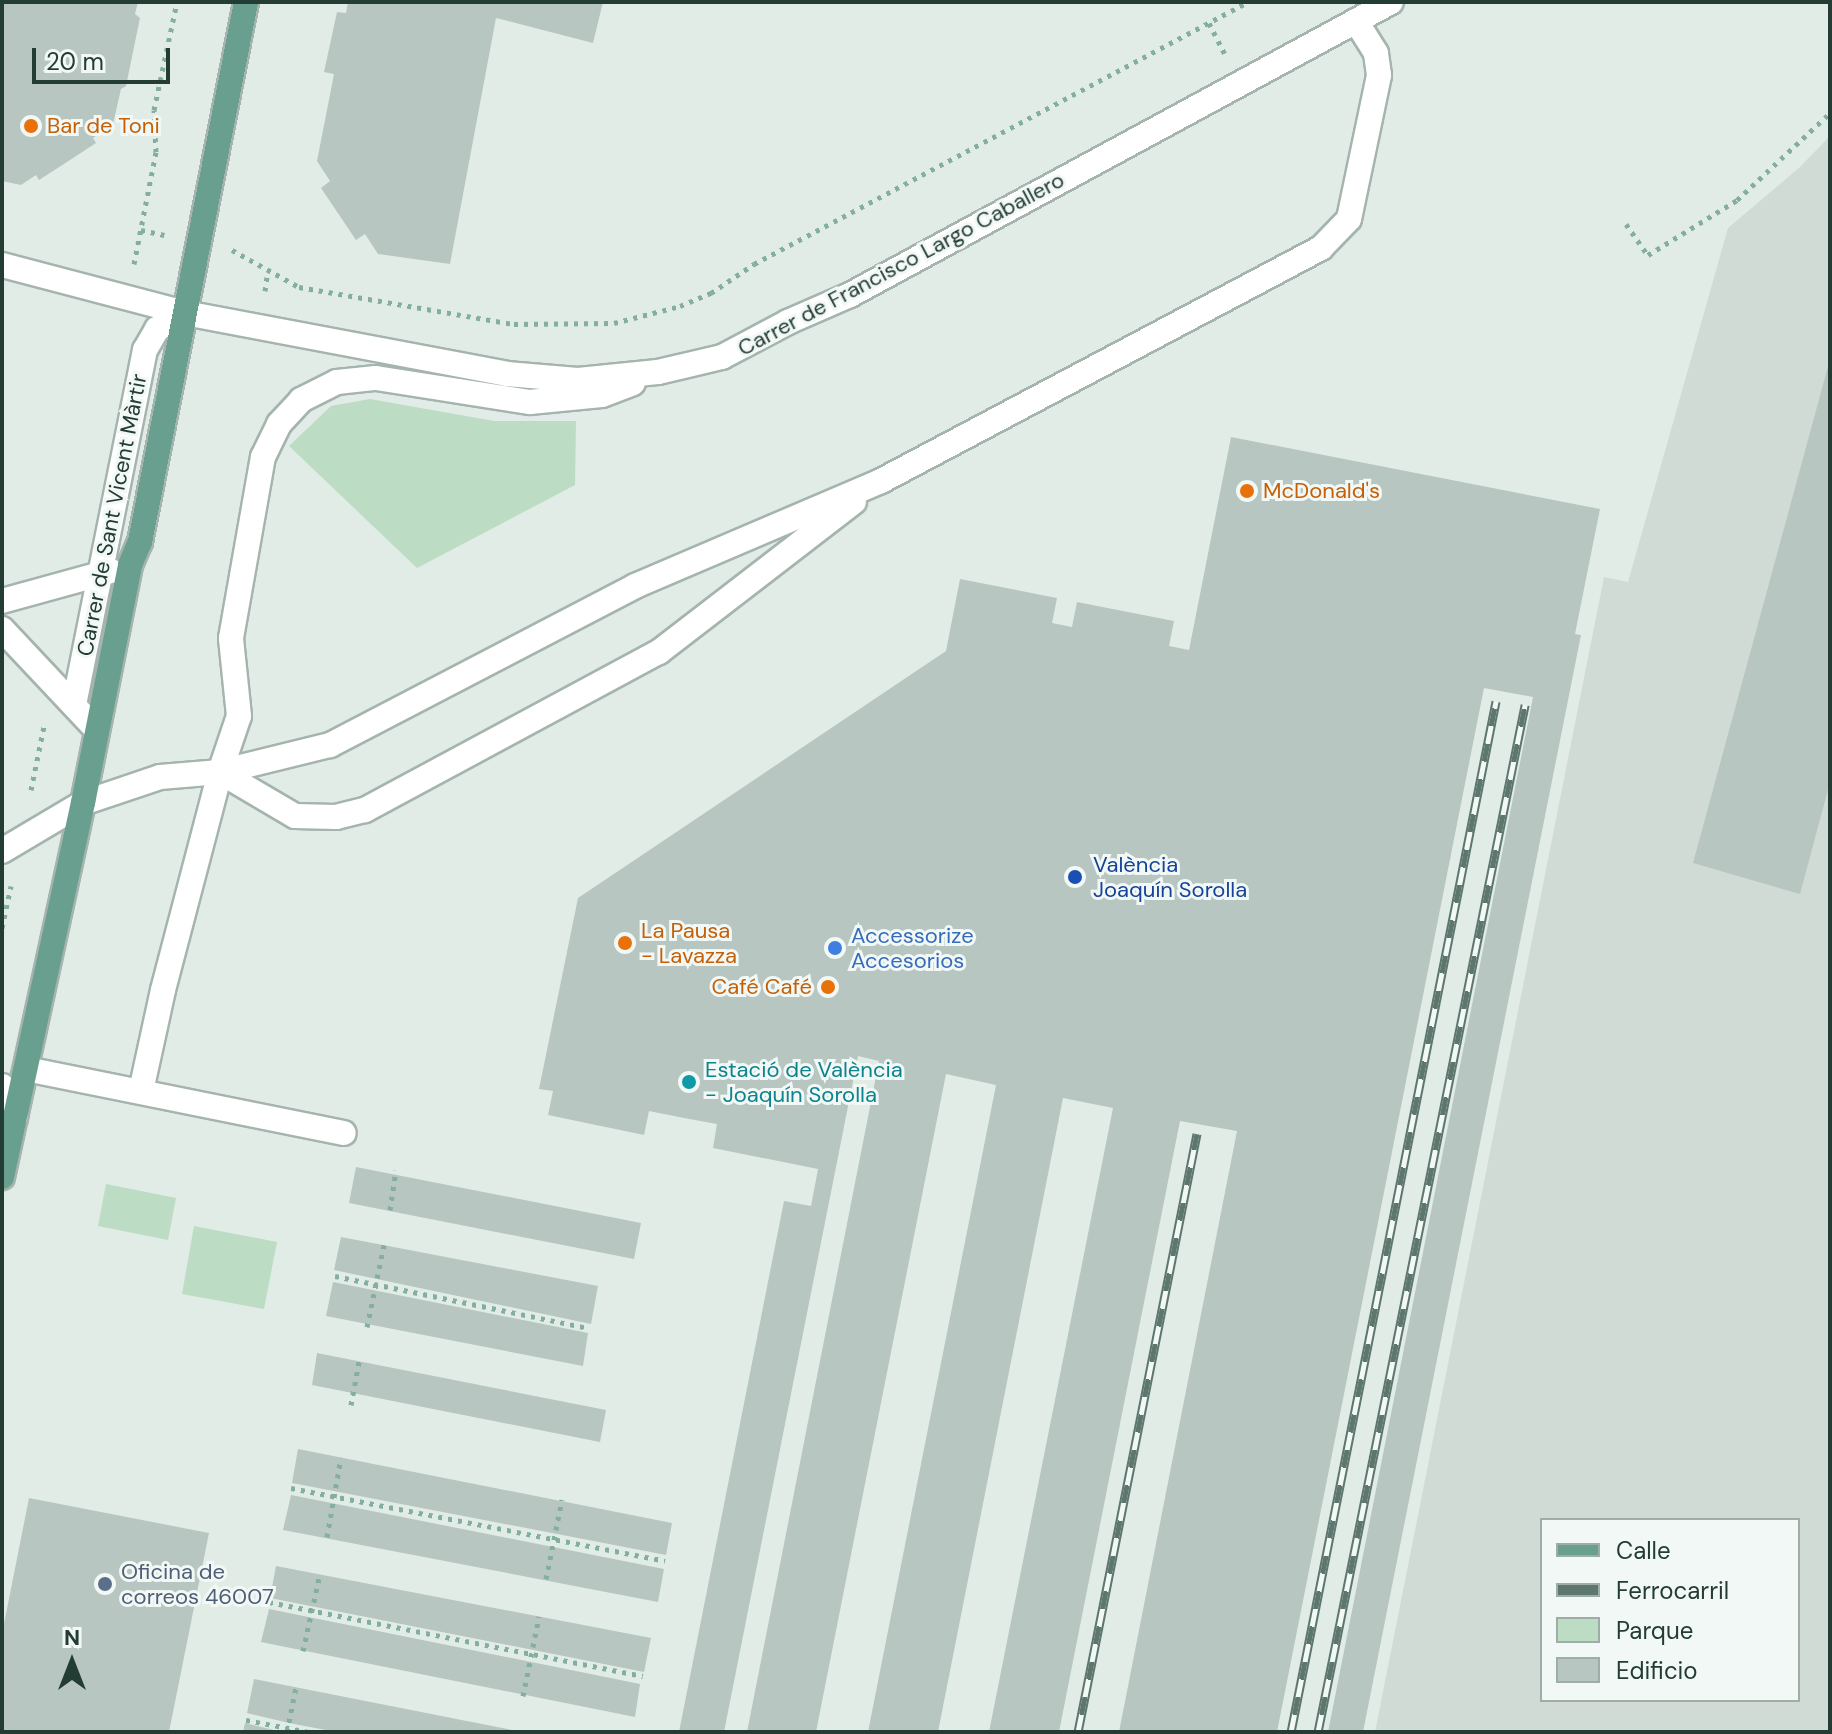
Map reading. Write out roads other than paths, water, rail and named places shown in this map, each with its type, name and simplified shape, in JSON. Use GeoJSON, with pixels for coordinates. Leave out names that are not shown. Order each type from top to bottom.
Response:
{"type":"FeatureCollection","features":[{"type":"Feature","properties":{"kind":"main road","name":"Carrer de Sant Vicent Màrtir"},"geometry":{"type":"LineString","coordinates":[[2,1177],[83,803],[95,728],[130,565],[140,542],[246,2]]}},
{"type":"Feature","properties":{"kind":"street","name":"Carrer de Francisco Largo Caballero"},"geometry":{"type":"LineString","coordinates":[[2,265],[185,313],[507,374],[578,380],[658,372],[722,357],[788,322],[850,295],[1391,2]]}},
{"type":"Feature","properties":{"kind":"street"},"geometry":{"type":"LineString","coordinates":[[2,851],[83,803],[160,777],[220,772],[330,745],[635,586],[881,481],[1321,248],[1349,219],[1379,75],[1376,53],[1356,21]]}},
{"type":"Feature","properties":{"kind":"street","name":"Carrer de Sant Vicent Màrtir"},"geometry":{"type":"LineString","coordinates":[[74,705],[145,350],[157,329],[185,313]]}},
{"type":"Feature","properties":{"kind":"street"},"geometry":{"type":"LineString","coordinates":[[141,1091],[163,990],[220,772],[239,716],[231,638],[263,457],[279,424],[301,400],[337,382],[376,378],[530,402],[602,395],[658,372]]}},
{"type":"Feature","properties":{"kind":"street"},"geometry":{"type":"LineString","coordinates":[[220,772],[295,816],[336,817],[365,810],[659,652],[881,481]]}},
{"type":"Feature","properties":{"kind":"street"},"geometry":{"type":"LineString","coordinates":[[2,601],[130,565]]}},
{"type":"Feature","properties":{"kind":"street"},"geometry":{"type":"LineString","coordinates":[[2,629],[95,728]]}},
{"type":"Feature","properties":{"kind":"street"},"geometry":{"type":"LineString","coordinates":[[26,1069],[344,1133]]}},
{"type":"Feature","properties":{"kind":"street"},"geometry":{"type":"LineString","coordinates":[[2,1086],[15,1117]]}},
{"type":"Feature","properties":{"kind":"railway"},"geometry":{"type":"LineString","coordinates":[[1291,1732],[1496,701]]}},
{"type":"Feature","properties":{"kind":"railway"},"geometry":{"type":"LineString","coordinates":[[1318,1732],[1525,705]]}},
{"type":"Feature","properties":{"kind":"railway"},"geometry":{"type":"LineString","coordinates":[[1078,1732],[1197,1134]]}},
{"type":"Feature","properties":{"kind":"place","name":"Bar de Toni"},"geometry":{"type":"Point","coordinates":[31,126]}},
{"type":"Feature","properties":{"kind":"place","name":"McDonald's"},"geometry":{"type":"Point","coordinates":[1247,491]}},
{"type":"Feature","properties":{"kind":"place","name":"València Joaquín Sorolla"},"geometry":{"type":"Point","coordinates":[1075,877]}},
{"type":"Feature","properties":{"kind":"place","name":"La Pausa - Lavazza"},"geometry":{"type":"Point","coordinates":[625,943]}},
{"type":"Feature","properties":{"kind":"place","name":"Accessorize Accesorios"},"geometry":{"type":"Point","coordinates":[835,948]}},
{"type":"Feature","properties":{"kind":"place","name":"Café Café"},"geometry":{"type":"Point","coordinates":[828,987]}},
{"type":"Feature","properties":{"kind":"place","name":"Estació de València - Joaquín Sorolla"},"geometry":{"type":"Point","coordinates":[689,1082]}},
{"type":"Feature","properties":{"kind":"place","name":"Oficina de correos 46007"},"geometry":{"type":"Point","coordinates":[105,1584]}}]}
